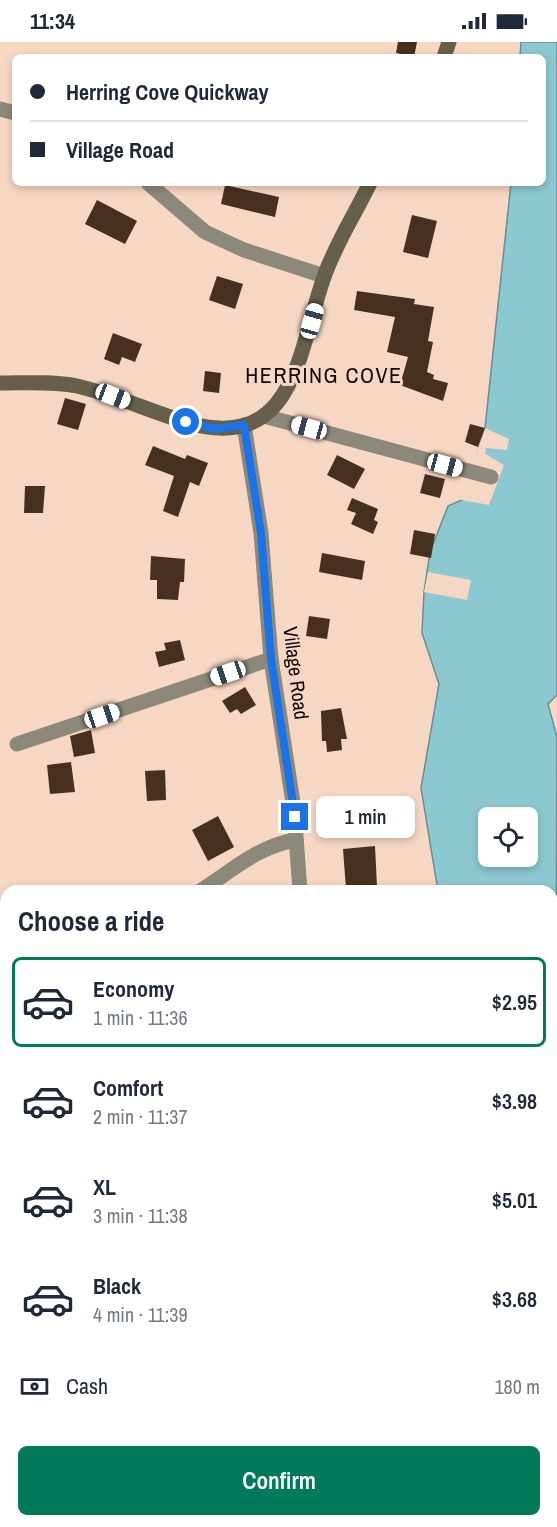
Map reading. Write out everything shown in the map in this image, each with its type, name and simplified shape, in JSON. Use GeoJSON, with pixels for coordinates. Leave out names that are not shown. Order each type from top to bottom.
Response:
{"type":"FeatureCollection","features":[{"type":"Feature","properties":{"kind":"main road"},"geometry":{"type":"LineString","coordinates":[[0,383],[75,386],[216,429],[244,425],[264,416],[281,397],[299,366],[324,276],[369,186]]}},
{"type":"Feature","properties":{"kind":"street"},"geometry":{"type":"LineString","coordinates":[[151,186],[205,232],[244,250],[324,276]]}},
{"type":"Feature","properties":{"kind":"street"},"geometry":{"type":"LineString","coordinates":[[264,416],[491,477]]}},
{"type":"Feature","properties":{"kind":"street","name":"Village Road"},"geometry":{"type":"LineString","coordinates":[[244,425],[261,533],[271,659],[294,809],[300,885]]}},
{"type":"Feature","properties":{"kind":"street"},"geometry":{"type":"LineString","coordinates":[[17,744],[271,659]]}},
{"type":"Feature","properties":{"kind":"street"},"geometry":{"type":"LineString","coordinates":[[209,885],[257,852],[276,844],[296,840]]}},
{"type":"Feature","properties":{"kind":"water"},"geometry":{"type":"Polygon","coordinates":[[[521,42],[557,42],[557,695],[548,704],[557,737],[556,885],[437,885],[421,788],[439,684],[422,633],[424,592],[430,552],[448,506],[464,499],[485,428],[511,186],[546,186],[546,54],[520,54],[521,42]]]}},
{"type":"Feature","properties":{"kind":"pier"},"geometry":{"type":"Polygon","coordinates":[[[485,428],[509,439],[507,450],[486,448],[485,454],[504,465],[489,505],[461,500],[485,428]]]}},
{"type":"Feature","properties":{"kind":"pier"},"geometry":{"type":"Polygon","coordinates":[[[428,572],[471,580],[467,600],[424,592],[428,572]]]}},
{"type":"Feature","properties":{"kind":"building"},"geometry":{"type":"Polygon","coordinates":[[[398,42],[417,42],[415,54],[396,53],[398,42]]]}},
{"type":"Feature","properties":{"kind":"building"},"geometry":{"type":"Polygon","coordinates":[[[225,186],[279,197],[275,217],[221,204],[225,186]]]}},
{"type":"Feature","properties":{"kind":"building"},"geometry":{"type":"Polygon","coordinates":[[[97,200],[137,221],[125,244],[85,224],[97,200]]]}},
{"type":"Feature","properties":{"kind":"building"},"geometry":{"type":"Polygon","coordinates":[[[412,215],[437,221],[428,258],[403,252],[412,215]]]}},
{"type":"Feature","properties":{"kind":"building"},"geometry":{"type":"Polygon","coordinates":[[[217,276],[243,284],[235,309],[209,300],[217,276]]]}},
{"type":"Feature","properties":{"kind":"building"},"geometry":{"type":"Polygon","coordinates":[[[357,291],[415,299],[414,304],[434,307],[428,341],[433,342],[427,372],[434,375],[433,379],[448,383],[443,401],[400,385],[408,357],[387,352],[395,317],[354,310],[357,291]]]}},
{"type":"Feature","properties":{"kind":"building"},"geometry":{"type":"Polygon","coordinates":[[[113,333],[142,344],[135,362],[122,357],[119,365],[104,359],[113,333]]]}},
{"type":"Feature","properties":{"kind":"building"},"geometry":{"type":"Polygon","coordinates":[[[205,371],[221,373],[219,393],[203,391],[205,371]]]}},
{"type":"Feature","properties":{"kind":"building"},"geometry":{"type":"Polygon","coordinates":[[[65,398],[86,404],[78,430],[57,424],[65,398]]]}},
{"type":"Feature","properties":{"kind":"building"},"geometry":{"type":"Polygon","coordinates":[[[470,424],[485,428],[478,447],[465,442],[470,424]]]}},
{"type":"Feature","properties":{"kind":"building"},"geometry":{"type":"Polygon","coordinates":[[[153,446],[185,459],[187,455],[208,463],[199,486],[190,482],[178,517],[163,511],[174,476],[145,465],[153,446]]]}},
{"type":"Feature","properties":{"kind":"building"},"geometry":{"type":"Polygon","coordinates":[[[337,455],[365,469],[354,489],[327,475],[337,455]]]}},
{"type":"Feature","properties":{"kind":"building"},"geometry":{"type":"Polygon","coordinates":[[[425,474],[445,479],[440,498],[420,493],[425,474]]]}},
{"type":"Feature","properties":{"kind":"building"},"geometry":{"type":"Polygon","coordinates":[[[25,486],[45,486],[43,513],[24,513],[25,486]]]}},
{"type":"Feature","properties":{"kind":"building"},"geometry":{"type":"Polygon","coordinates":[[[352,498],[378,509],[374,520],[378,522],[373,534],[351,524],[356,513],[347,510],[352,498]]]}},
{"type":"Feature","properties":{"kind":"building"},"geometry":{"type":"Polygon","coordinates":[[[414,530],[435,534],[431,558],[410,554],[414,530]]]}},
{"type":"Feature","properties":{"kind":"building"},"geometry":{"type":"Polygon","coordinates":[[[322,553],[365,561],[362,580],[319,572],[322,553]]]}},
{"type":"Feature","properties":{"kind":"building"},"geometry":{"type":"Polygon","coordinates":[[[151,556],[185,559],[184,582],[180,582],[178,600],[157,599],[157,580],[150,580],[151,556]]]}},
{"type":"Feature","properties":{"kind":"building"},"geometry":{"type":"Polygon","coordinates":[[[309,616],[330,619],[327,639],[306,636],[309,616]]]}},
{"type":"Feature","properties":{"kind":"building"},"geometry":{"type":"Polygon","coordinates":[[[180,640],[185,660],[159,667],[155,652],[166,650],[164,643],[180,640]]]}},
{"type":"Feature","properties":{"kind":"building"},"geometry":{"type":"Polygon","coordinates":[[[245,687],[256,705],[241,714],[237,709],[230,713],[222,701],[245,687]]]}},
{"type":"Feature","properties":{"kind":"building"},"geometry":{"type":"Polygon","coordinates":[[[341,708],[347,739],[341,739],[342,750],[327,752],[326,741],[322,741],[321,711],[341,708]]]}},
{"type":"Feature","properties":{"kind":"building"},"geometry":{"type":"Polygon","coordinates":[[[91,730],[95,753],[74,757],[70,736],[91,730]]]}},
{"type":"Feature","properties":{"kind":"building"},"geometry":{"type":"Polygon","coordinates":[[[71,762],[75,792],[50,794],[47,765],[71,762]]]}},
{"type":"Feature","properties":{"kind":"building"},"geometry":{"type":"Polygon","coordinates":[[[165,770],[166,800],[147,801],[145,771],[165,770]]]}},
{"type":"Feature","properties":{"kind":"building"},"geometry":{"type":"Polygon","coordinates":[[[218,816],[234,847],[208,861],[192,830],[218,816]]]}},
{"type":"Feature","properties":{"kind":"building"},"geometry":{"type":"Polygon","coordinates":[[[375,846],[377,885],[346,885],[343,849],[375,846]]]}},
{"type":"Feature","properties":{"kind":"district","name":"HERRING COVE"},"geometry":{"type":"Point","coordinates":[324,375]}},
{"type":"Feature","properties":{"kind":"route"},"geometry":{"type":"LineString","coordinates":[[186,422],[216,429],[244,425],[261,533],[271,659],[295,817]]}}]}
